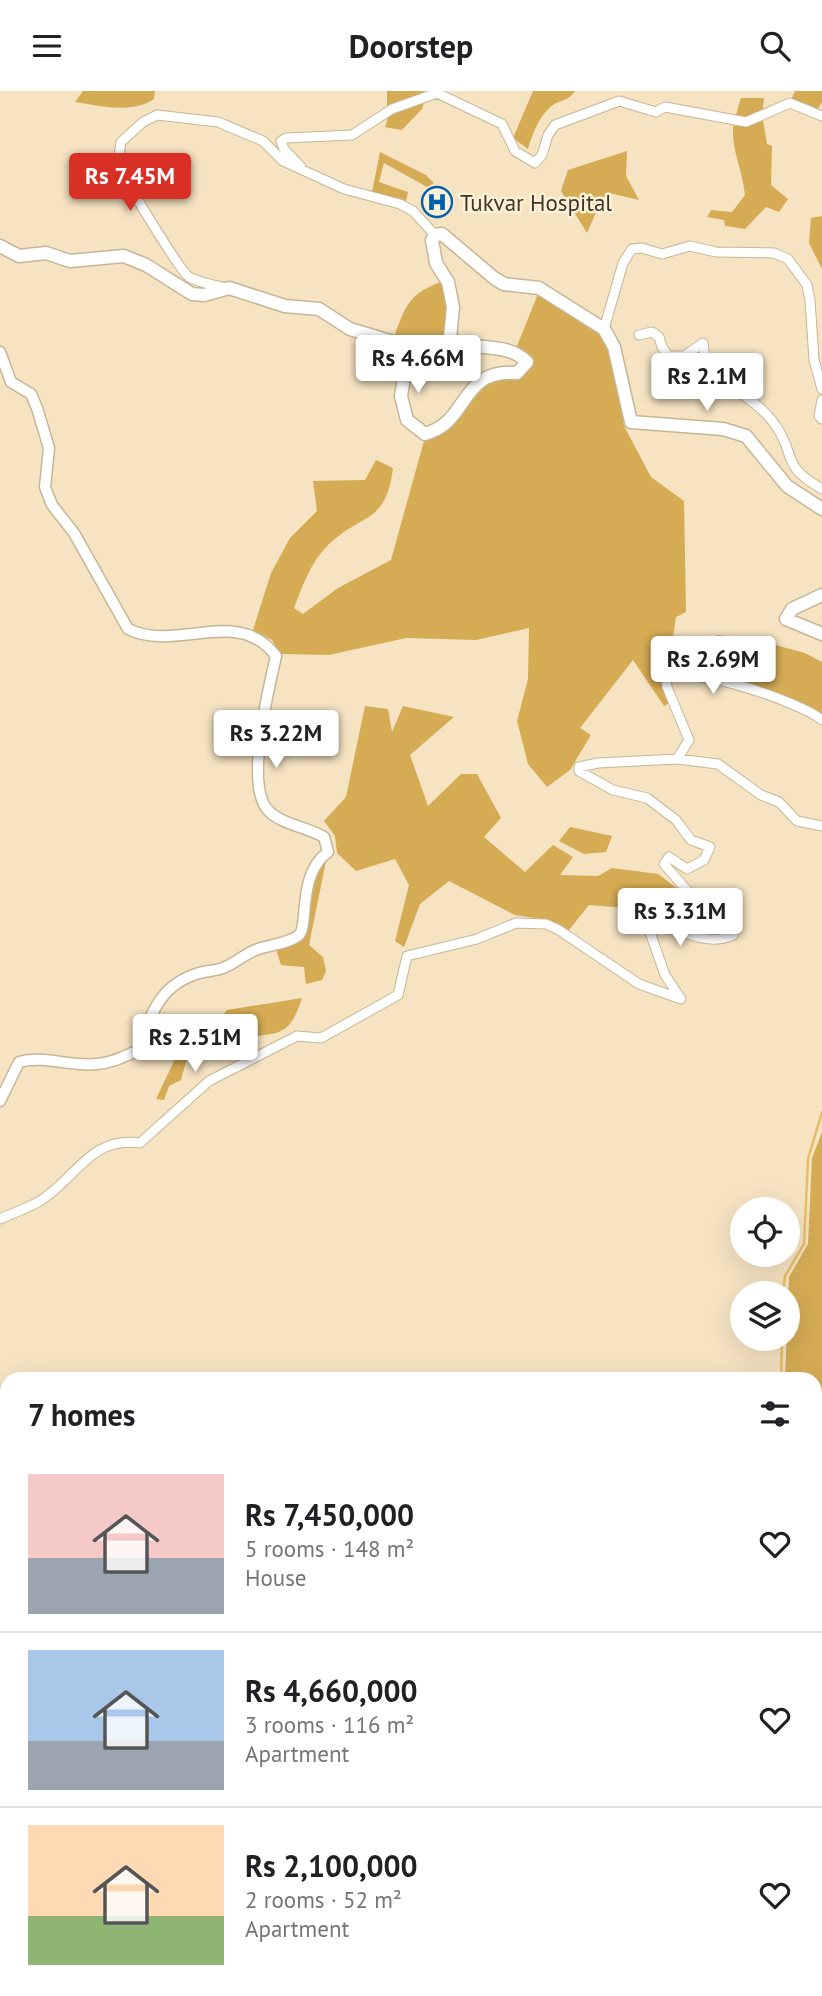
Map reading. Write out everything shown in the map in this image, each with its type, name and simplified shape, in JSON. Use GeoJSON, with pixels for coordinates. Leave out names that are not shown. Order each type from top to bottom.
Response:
{"type":"FeatureCollection","features":[{"type":"Feature","properties":{"kind":"main road"},"geometry":{"type":"LineString","coordinates":[[0,246],[19,256],[46,253],[70,261],[124,256],[146,265],[192,294],[204,295],[229,288],[285,306],[318,309],[350,329],[393,342],[401,352],[406,366],[401,396],[407,420],[425,434],[446,424],[486,376],[498,372],[517,373],[527,362],[506,350],[458,343],[450,338],[453,307],[448,282],[436,263],[432,240],[435,235],[442,234],[504,284],[539,288],[604,329],[614,347],[631,422],[723,429],[746,436],[787,487],[822,509]]}},
{"type":"Feature","properties":{"kind":"main road"},"geometry":{"type":"LineString","coordinates":[[822,595],[792,609],[786,618],[822,634]]}},
{"type":"Feature","properties":{"kind":"street"},"geometry":{"type":"LineString","coordinates":[[301,167],[284,149],[281,141],[286,138],[352,135],[392,109],[437,93],[502,124],[515,151],[535,163],[542,155],[548,135],[555,125],[619,101],[656,112],[665,107],[746,121],[790,103],[822,116]]}},
{"type":"Feature","properties":{"kind":"street"},"geometry":{"type":"LineString","coordinates":[[229,288],[202,282],[179,267],[163,236],[123,176],[119,164],[121,142],[143,122],[158,115],[209,121],[263,141],[283,161],[344,189],[400,204],[414,211],[435,235]]}},
{"type":"Feature","properties":{"kind":"street"},"geometry":{"type":"LineString","coordinates":[[604,329],[623,264],[632,249],[642,248],[662,254],[690,246],[716,252],[774,253],[788,259],[807,285],[814,360],[822,389]]}},
{"type":"Feature","properties":{"kind":"street"},"geometry":{"type":"LineString","coordinates":[[639,335],[652,332],[659,337],[668,356],[684,356],[704,343],[706,365],[758,406],[776,426],[791,465],[822,489]]}},
{"type":"Feature","properties":{"kind":"street"},"geometry":{"type":"LineString","coordinates":[[0,352],[11,382],[31,394],[37,408],[48,449],[45,487],[52,505],[74,533],[128,629],[153,638],[205,631],[241,633],[268,645],[276,656],[260,732],[261,799],[268,811],[324,837],[328,852],[318,858],[305,889],[303,929],[298,936],[254,950],[221,969],[175,983],[149,1015],[139,1049],[119,1059],[95,1065],[31,1058],[19,1062],[0,1101]]}},
{"type":"Feature","properties":{"kind":"street"},"geometry":{"type":"LineString","coordinates":[[822,400],[819,417],[822,419]]}},
{"type":"Feature","properties":{"kind":"street"},"geometry":{"type":"LineString","coordinates":[[677,759],[689,740],[667,687],[666,679],[672,675],[705,679],[763,692],[808,709],[822,720]]}},
{"type":"Feature","properties":{"kind":"street"},"geometry":{"type":"LineString","coordinates":[[0,1219],[41,1200],[98,1149],[123,1140],[141,1143],[209,1081],[297,1035],[321,1038],[398,995],[407,956],[417,951],[477,939],[516,923],[546,924],[559,929],[639,984],[681,999],[659,963],[645,918],[679,932],[725,938],[733,935],[732,925],[692,896],[664,864],[669,857],[687,869],[704,860],[709,847],[691,840],[676,820],[647,799],[613,790],[579,771],[579,767],[598,763],[677,759],[718,764],[761,795],[779,802],[797,821],[822,826]]}},
{"type":"Feature","properties":{"kind":"shaded area"},"geometry":{"type":"Polygon","coordinates":[[[83,91],[155,91],[154,99],[145,104],[116,108],[75,102],[83,91]]]}},
{"type":"Feature","properties":{"kind":"shaded area"},"geometry":{"type":"Polygon","coordinates":[[[387,91],[423,91],[428,95],[387,108],[387,91]]]}},
{"type":"Feature","properties":{"kind":"shaded area"},"geometry":{"type":"Polygon","coordinates":[[[533,91],[575,91],[544,114],[528,149],[513,138],[533,91]]]}},
{"type":"Feature","properties":{"kind":"shaded area"},"geometry":{"type":"Polygon","coordinates":[[[795,91],[822,91],[822,102],[816,112],[791,100],[795,91]]]}},
{"type":"Feature","properties":{"kind":"shaded area"},"geometry":{"type":"Polygon","coordinates":[[[741,98],[764,98],[762,115],[746,119],[735,118],[741,98]]]}},
{"type":"Feature","properties":{"kind":"shaded area"},"geometry":{"type":"Polygon","coordinates":[[[424,103],[422,109],[402,130],[385,127],[389,114],[424,103]]]}},
{"type":"Feature","properties":{"kind":"shaded area"},"geometry":{"type":"Polygon","coordinates":[[[763,121],[767,144],[772,146],[771,185],[788,199],[779,212],[766,207],[745,229],[725,226],[724,220],[707,217],[711,210],[732,212],[745,195],[733,126],[763,121]]]}},
{"type":"Feature","properties":{"kind":"shaded area"},"geometry":{"type":"Polygon","coordinates":[[[627,151],[626,176],[639,200],[609,193],[602,199],[587,233],[561,191],[568,170],[627,151]]]}},
{"type":"Feature","properties":{"kind":"shaded area"},"geometry":{"type":"Polygon","coordinates":[[[380,152],[426,175],[434,183],[427,187],[384,163],[379,182],[408,192],[406,201],[372,192],[380,152]]]}},
{"type":"Feature","properties":{"kind":"shaded area"},"geometry":{"type":"Polygon","coordinates":[[[822,216],[822,269],[809,243],[811,218],[822,216]]]}},
{"type":"Feature","properties":{"kind":"shaded area"},"geometry":{"type":"Polygon","coordinates":[[[443,281],[449,305],[448,338],[436,343],[429,360],[411,362],[408,352],[394,337],[398,326],[410,301],[443,281]]]}},
{"type":"Feature","properties":{"kind":"shaded area"},"geometry":{"type":"Polygon","coordinates":[[[538,294],[587,322],[601,335],[609,349],[621,396],[624,426],[651,477],[684,501],[686,612],[676,617],[673,638],[707,643],[718,635],[768,643],[805,653],[822,662],[822,715],[793,700],[748,684],[684,670],[671,671],[662,678],[671,702],[664,706],[633,660],[580,728],[591,735],[570,770],[547,787],[528,764],[517,721],[528,679],[529,628],[476,640],[406,638],[329,655],[281,654],[272,640],[253,630],[271,573],[290,538],[317,511],[313,481],[365,480],[376,460],[393,468],[390,486],[378,509],[340,535],[321,552],[294,608],[303,614],[338,588],[391,560],[424,441],[437,434],[481,384],[527,365],[526,353],[517,346],[538,294]]]}},
{"type":"Feature","properties":{"kind":"shaded area"},"geometry":{"type":"Polygon","coordinates":[[[365,706],[388,709],[392,732],[403,706],[454,717],[410,755],[428,806],[461,774],[477,774],[501,818],[484,837],[525,872],[553,845],[573,857],[560,875],[598,876],[612,868],[658,874],[682,892],[655,915],[636,909],[589,905],[568,931],[541,919],[515,915],[449,881],[420,904],[404,947],[395,941],[409,885],[395,859],[356,871],[337,853],[335,836],[324,821],[346,797],[365,706]]]}},
{"type":"Feature","properties":{"kind":"shaded area"},"geometry":{"type":"Polygon","coordinates":[[[570,827],[612,836],[606,852],[584,854],[559,841],[570,827]]]}},
{"type":"Feature","properties":{"kind":"shaded area"},"geometry":{"type":"Polygon","coordinates":[[[327,856],[309,945],[323,957],[326,971],[322,980],[306,984],[304,967],[281,965],[276,949],[299,940],[309,886],[327,856]]]}},
{"type":"Feature","properties":{"kind":"shaded area"},"geometry":{"type":"Polygon","coordinates":[[[302,998],[293,1020],[282,1031],[243,1037],[225,1056],[187,1058],[181,1080],[169,1086],[164,1100],[156,1099],[186,1036],[208,1034],[227,1010],[302,998]]]}},
{"type":"Feature","properties":{"kind":"shaded area"},"geometry":{"type":"Polygon","coordinates":[[[822,1132],[822,1372],[785,1372],[786,1351],[800,1351],[800,1281],[789,1281],[789,1277],[795,1267],[800,1267],[800,1258],[808,1244],[812,1158],[822,1132]]]}},
{"type":"Feature","properties":{"kind":"waterway"},"geometry":{"type":"LineString","coordinates":[[784,1281],[804,1244],[808,1159],[822,1112]]}},
{"type":"Feature","properties":{"kind":"waterway"},"geometry":{"type":"LineString","coordinates":[[781,1372],[782,1351]]}},
{"type":"Feature","properties":{"kind":"place","name":"Tukvar Hospital"},"geometry":{"type":"Point","coordinates":[437,202]}}]}
